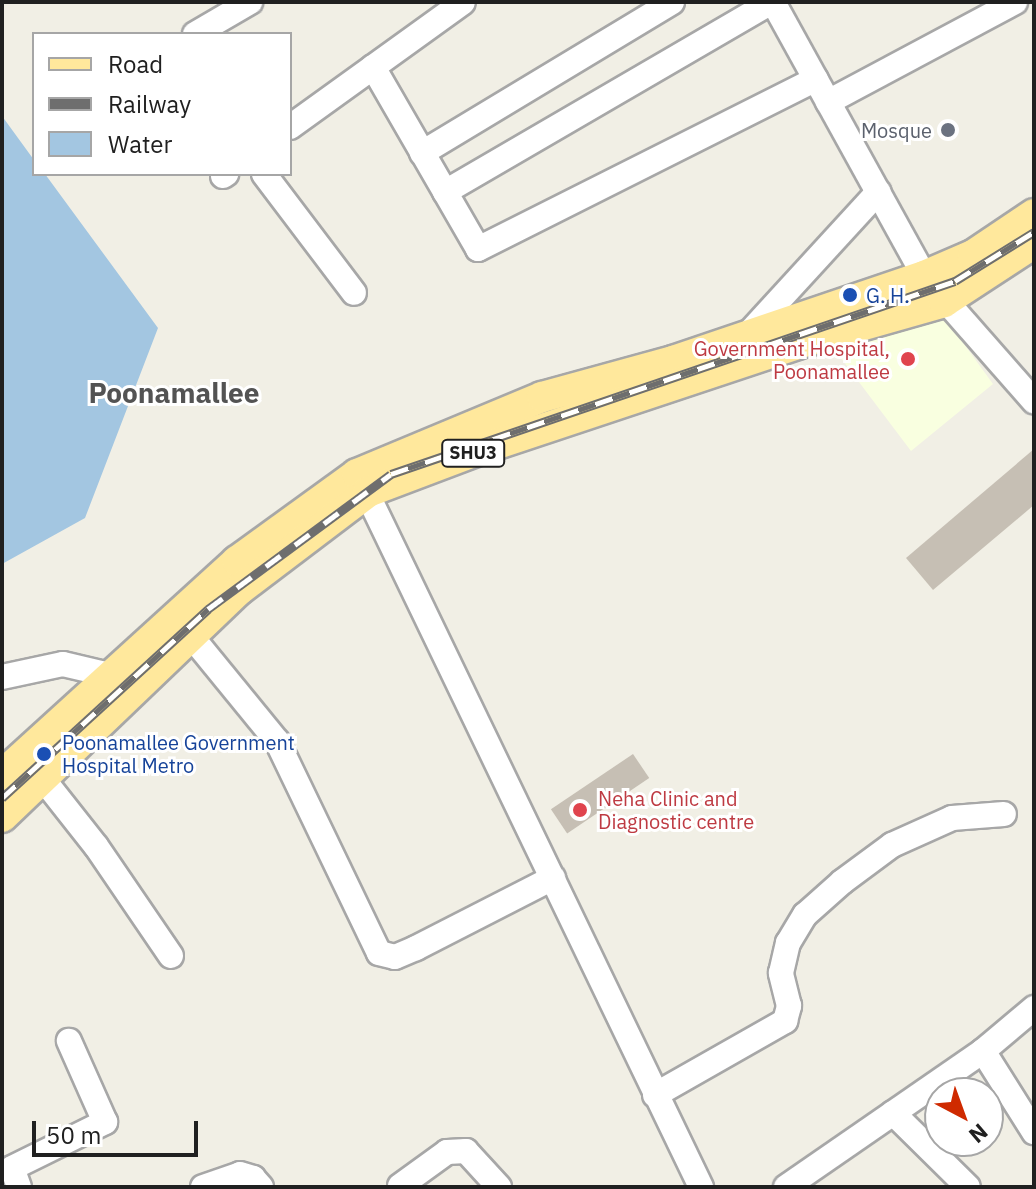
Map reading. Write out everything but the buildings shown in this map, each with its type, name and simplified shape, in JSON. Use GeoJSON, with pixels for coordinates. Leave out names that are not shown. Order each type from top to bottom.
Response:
{"type":"FeatureCollection","features":[{"type":"Feature","properties":{"kind":"main road","name":"SHU3"},"geometry":{"type":"LineString","coordinates":[[2,817],[43,779],[237,561],[362,483],[542,397],[673,361],[924,276],[973,255],[1034,214]]}},
{"type":"Feature","properties":{"kind":"main road","name":"SHU3"},"geometry":{"type":"LineString","coordinates":[[2,775],[191,636],[362,483],[482,449],[783,348],[944,302],[1034,243]]}},
{"type":"Feature","properties":{"kind":"street"},"geometry":{"type":"LineString","coordinates":[[198,32],[250,2]]}},
{"type":"Feature","properties":{"kind":"street"},"geometry":{"type":"LineString","coordinates":[[292,126],[463,2]]}},
{"type":"Feature","properties":{"kind":"street"},"geometry":{"type":"LineString","coordinates":[[422,153],[672,2]]}},
{"type":"Feature","properties":{"kind":"street"},"geometry":{"type":"LineString","coordinates":[[445,192],[772,2],[924,276],[1034,401]]}},
{"type":"Feature","properties":{"kind":"street"},"geometry":{"type":"LineString","coordinates":[[828,102],[1015,2]]}},
{"type":"Feature","properties":{"kind":"street"},"geometry":{"type":"LineString","coordinates":[[373,67],[478,249],[816,79]]}},
{"type":"Feature","properties":{"kind":"street"},"geometry":{"type":"LineString","coordinates":[[266,176],[354,293]]}},
{"type":"Feature","properties":{"kind":"street"},"geometry":{"type":"LineString","coordinates":[[748,334],[878,192]]}},
{"type":"Feature","properties":{"kind":"street"},"geometry":{"type":"LineString","coordinates":[[362,483],[701,1187]]}},
{"type":"Feature","properties":{"kind":"street"},"geometry":{"type":"LineString","coordinates":[[191,636],[277,741],[379,953],[395,957],[416,948],[553,878]]}},
{"type":"Feature","properties":{"kind":"street"},"geometry":{"type":"LineString","coordinates":[[2,677],[63,664],[124,685]]}},
{"type":"Feature","properties":{"kind":"street"},"geometry":{"type":"LineString","coordinates":[[43,779],[96,846],[171,956]]}},
{"type":"Feature","properties":{"kind":"street"},"geometry":{"type":"LineString","coordinates":[[655,1095],[785,1021],[789,1006],[781,973],[788,943],[805,915],[842,882],[892,845],[952,818],[1004,814]]}},
{"type":"Feature","properties":{"kind":"street"},"geometry":{"type":"LineString","coordinates":[[786,1187],[983,1051],[1034,1008]]}},
{"type":"Feature","properties":{"kind":"street"},"geometry":{"type":"LineString","coordinates":[[19,1187],[12,1168],[105,1122],[69,1041]]}},
{"type":"Feature","properties":{"kind":"street"},"geometry":{"type":"LineString","coordinates":[[983,1051],[1034,1132]]}},
{"type":"Feature","properties":{"kind":"street"},"geometry":{"type":"LineString","coordinates":[[893,1113],[968,1187]]}},
{"type":"Feature","properties":{"kind":"street"},"geometry":{"type":"LineString","coordinates":[[400,1186],[447,1152],[466,1151],[499,1187]]}},
{"type":"Feature","properties":{"kind":"street"},"geometry":{"type":"LineString","coordinates":[[203,1187],[240,1174],[253,1178],[261,1187]]}},
{"type":"Feature","properties":{"kind":"shaded area","name":"Government Hospital, Poonamallee"},"geometry":{"type":"Polygon","coordinates":[[[935,304],[993,384],[911,451],[822,333],[935,304]]]}},
{"type":"Feature","properties":{"kind":"water"},"geometry":{"type":"Polygon","coordinates":[[[2,116],[32,157],[32,176],[46,176],[158,328],[85,518],[2,564],[2,116]]]}},
{"type":"Feature","properties":{"kind":"railway"},"geometry":{"type":"LineString","coordinates":[[2,798],[208,609],[391,474],[955,281],[1034,232]]}},
{"type":"Feature","properties":{"kind":"place","name":"Mosque"},"geometry":{"type":"Point","coordinates":[948,130]}},
{"type":"Feature","properties":{"kind":"place","name":"G. H."},"geometry":{"type":"Point","coordinates":[850,295]}},
{"type":"Feature","properties":{"kind":"place","name":"Government Hospital, Poonamallee"},"geometry":{"type":"Point","coordinates":[908,359]}},
{"type":"Feature","properties":{"kind":"place","name":"Poonamallee Government Hospital Metro"},"geometry":{"type":"Point","coordinates":[44,754]}},
{"type":"Feature","properties":{"kind":"place","name":"Neha Clinic and Diagnostic centre"},"geometry":{"type":"Point","coordinates":[580,810]}},
{"type":"Feature","properties":{"kind":"district","name":"Poonamallee"},"geometry":{"type":"Point","coordinates":[174,393]}}]}
